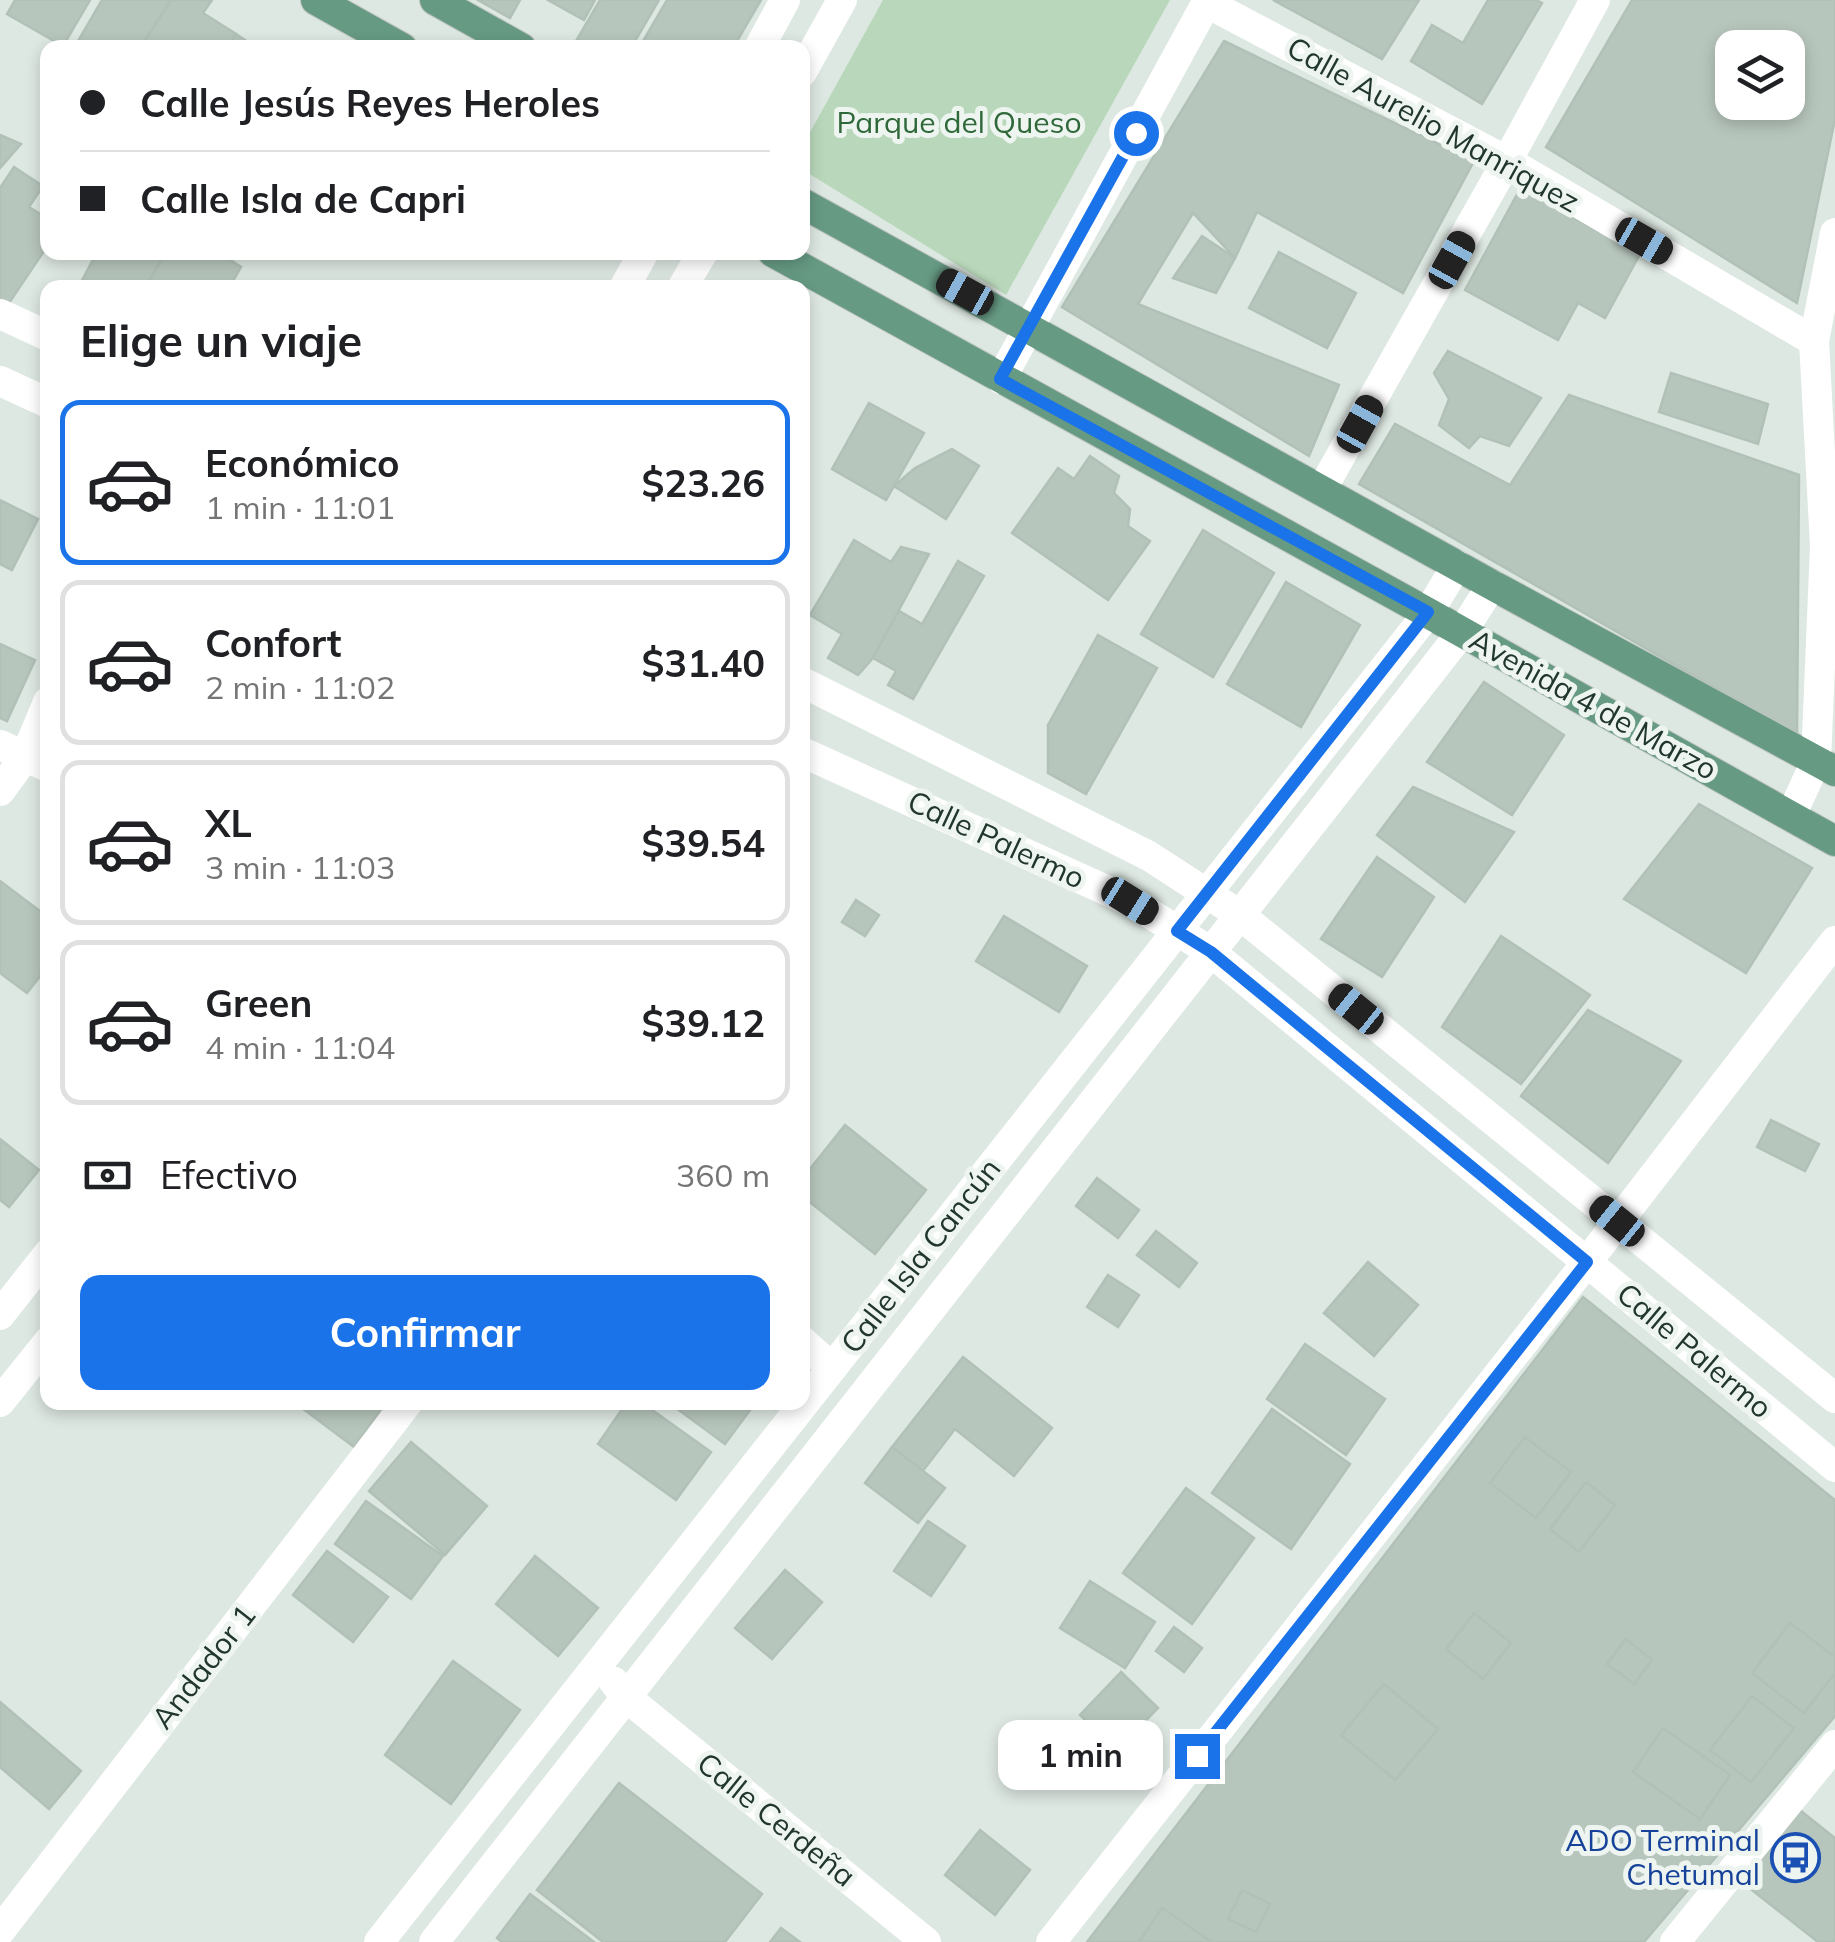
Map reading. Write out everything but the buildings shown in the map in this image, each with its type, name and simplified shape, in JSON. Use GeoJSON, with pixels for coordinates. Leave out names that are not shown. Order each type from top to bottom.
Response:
{"type":"FeatureCollection","features":[{"type":"Feature","properties":{"kind":"main road"},"geometry":{"type":"LineString","coordinates":[[316,0],[388,40]]}},
{"type":"Feature","properties":{"kind":"main road"},"geometry":{"type":"LineString","coordinates":[[435,0],[507,40]]}},
{"type":"Feature","properties":{"kind":"main road","name":"Avenida 4 de Marzo"},"geometry":{"type":"LineString","coordinates":[[810,207],[1825,766]]}},
{"type":"Feature","properties":{"kind":"main road","name":"Avenida 4 de Marzo"},"geometry":{"type":"LineString","coordinates":[[786,260],[1428,612],[1835,841]]}},
{"type":"Feature","properties":{"kind":"street"},"geometry":{"type":"LineString","coordinates":[[764,40],[786,0]]}},
{"type":"Feature","properties":{"kind":"street"},"geometry":{"type":"LineString","coordinates":[[810,58],[842,0]]}},
{"type":"Feature","properties":{"kind":"street"},"geometry":{"type":"LineString","coordinates":[[1322,489],[1595,0]]}},
{"type":"Feature","properties":{"kind":"street"},"geometry":{"type":"LineString","coordinates":[[1000,379],[1207,1]]}},
{"type":"Feature","properties":{"kind":"street","name":"Calle Aurelio Manriquez"},"geometry":{"type":"LineString","coordinates":[[1207,1],[1507,161],[1814,341]]}},
{"type":"Feature","properties":{"kind":"street"},"geometry":{"type":"LineString","coordinates":[[1791,816],[1825,766],[1830,542],[1814,341],[1835,233]]}},
{"type":"Feature","properties":{"kind":"street"},"geometry":{"type":"LineString","coordinates":[[0,314],[40,332]]}},
{"type":"Feature","properties":{"kind":"street"},"geometry":{"type":"LineString","coordinates":[[0,381],[40,399]]}},
{"type":"Feature","properties":{"kind":"street","name":"Calle Isla Cancún"},"geometry":{"type":"LineString","coordinates":[[810,1396],[1428,612],[1457,565]]}},
{"type":"Feature","properties":{"kind":"street","name":"Calle Isla Cancún"},"geometry":{"type":"LineString","coordinates":[[434,1942],[1462,632],[1492,585]]}},
{"type":"Feature","properties":{"kind":"street","name":"Calle Palermo"},"geometry":{"type":"LineString","coordinates":[[810,686],[1149,856],[1207,892],[1835,1398]]}},
{"type":"Feature","properties":{"kind":"street"},"geometry":{"type":"LineString","coordinates":[[0,791],[24,757],[40,720]]}},
{"type":"Feature","properties":{"kind":"street","name":"Calle Palermo"},"geometry":{"type":"LineString","coordinates":[[810,756],[1130,901],[1211,952],[1835,1467]]}},
{"type":"Feature","properties":{"kind":"street"},"geometry":{"type":"LineString","coordinates":[[1051,1942],[1835,941]]}},
{"type":"Feature","properties":{"kind":"street"},"geometry":{"type":"LineString","coordinates":[[0,1315],[40,1264]]}},
{"type":"Feature","properties":{"kind":"street"},"geometry":{"type":"LineString","coordinates":[[810,1348],[832,1368]]}},
{"type":"Feature","properties":{"kind":"street"},"geometry":{"type":"LineString","coordinates":[[0,1402],[40,1352]]}},
{"type":"Feature","properties":{"kind":"street","name":"Andador 1"},"geometry":{"type":"LineString","coordinates":[[0,1931],[402,1410]]}},
{"type":"Feature","properties":{"kind":"street","name":"Calle Isla Cancún"},"geometry":{"type":"LineString","coordinates":[[379,1942],[799,1410]]}},
{"type":"Feature","properties":{"kind":"street","name":"Calle Cerdeña"},"geometry":{"type":"LineString","coordinates":[[599,1662],[626,1697],[926,1942]]}},
{"type":"Feature","properties":{"kind":"street"},"geometry":{"type":"LineString","coordinates":[[1675,1942],[1835,1745]]}},
{"type":"Feature","properties":{"kind":"green space","name":"Parque del Queso"},"geometry":{"type":"Polygon","coordinates":[[[883,0],[1170,0],[1006,295],[810,174],[810,132],[883,0]]]}},
{"type":"Feature","properties":{"kind":"place","name":"ADO Terminal Chetumal"},"geometry":{"type":"Point","coordinates":[1795,1858]}},
{"type":"Feature","properties":{"kind":"route"},"geometry":{"type":"LineString","coordinates":[[1136,133],[1000,379],[1428,612],[1177,931],[1211,952],[1587,1262],[1197,1756]]}}]}
